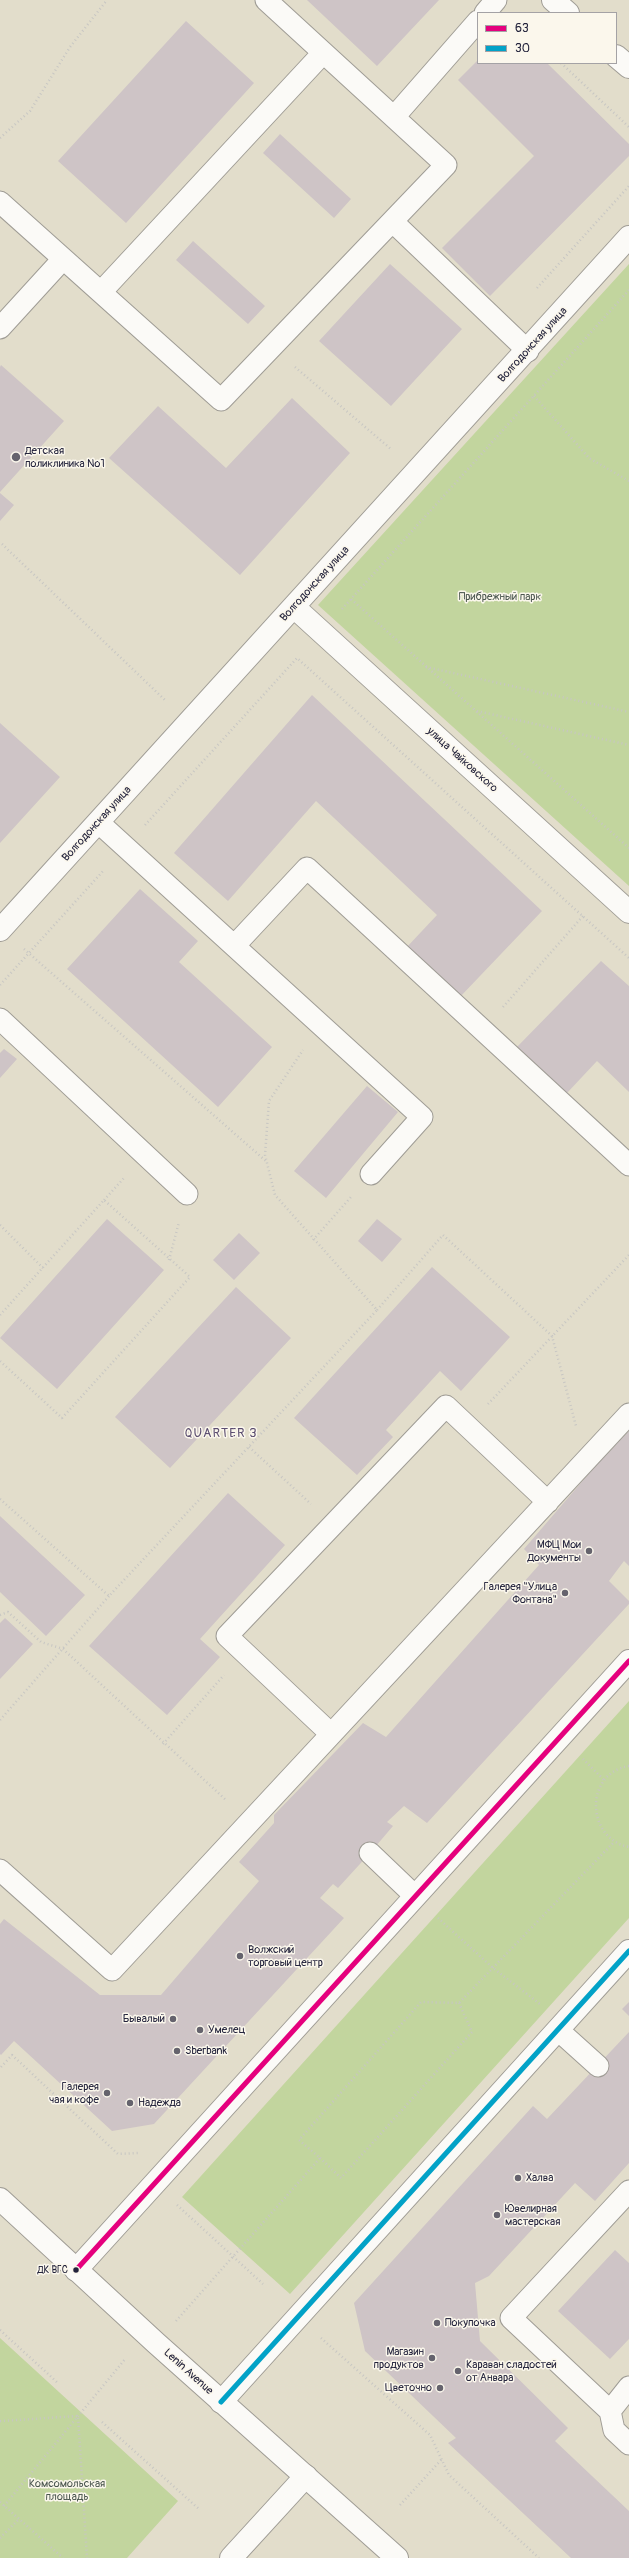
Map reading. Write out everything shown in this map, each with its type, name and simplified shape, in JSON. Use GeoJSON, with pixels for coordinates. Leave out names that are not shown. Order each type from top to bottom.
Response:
{"type":"FeatureCollection","features":[{"type":"Feature","properties":{"kind":"street"},"geometry":{"type":"LineString","coordinates":[[553,0],[567,12]]}},
{"type":"Feature","properties":{"kind":"street"},"geometry":{"type":"LineString","coordinates":[[617,57],[629,67]]}},
{"type":"Feature","properties":{"kind":"street","name":"Волгодонская улица"},"geometry":{"type":"LineString","coordinates":[[0,930],[528,351],[629,237]]}},
{"type":"Feature","properties":{"kind":"street","name":"улица Чайковского"},"geometry":{"type":"LineString","coordinates":[[294,607],[629,912]]}},
{"type":"Feature","properties":{"kind":"street"},"geometry":{"type":"LineString","coordinates":[[76,2270],[629,1660]]}},
{"type":"Feature","properties":{"kind":"street"},"geometry":{"type":"LineString","coordinates":[[221,2402],[629,1951]]}},
{"type":"Feature","properties":{"kind":"street","name":"Lenin Avenue"},"geometry":{"type":"LineString","coordinates":[[1,2201],[151,2339],[397,2558]]}},
{"type":"Feature","properties":{"kind":"street"},"geometry":{"type":"LineString","coordinates":[[231,2558],[306,2476]]}},
{"type":"Feature","properties":{"kind":"lane"},"geometry":{"type":"LineString","coordinates":[[0,202],[221,400],[446,165],[266,0]]}},
{"type":"Feature","properties":{"kind":"lane"},"geometry":{"type":"LineString","coordinates":[[486,12],[496,0]]}},
{"type":"Feature","properties":{"kind":"lane"},"geometry":{"type":"LineString","coordinates":[[394,117],[477,22]]}},
{"type":"Feature","properties":{"kind":"lane"},"geometry":{"type":"LineString","coordinates":[[101,292],[323,53]]}},
{"type":"Feature","properties":{"kind":"lane"},"geometry":{"type":"LineString","coordinates":[[392,222],[528,351]]}},
{"type":"Feature","properties":{"kind":"lane"},"geometry":{"type":"LineString","coordinates":[[0,328],[64,259]]}},
{"type":"Feature","properties":{"kind":"lane"},"geometry":{"type":"LineString","coordinates":[[98,822],[235,945],[422,1117],[371,1174]]}},
{"type":"Feature","properties":{"kind":"lane"},"geometry":{"type":"LineString","coordinates":[[235,945],[307,868],[629,1165]]}},
{"type":"Feature","properties":{"kind":"lane"},"geometry":{"type":"LineString","coordinates":[[0,1019],[187,1194]]}},
{"type":"Feature","properties":{"kind":"lane"},"geometry":{"type":"LineString","coordinates":[[331,1734],[227,1636],[446,1406],[548,1502]]}},
{"type":"Feature","properties":{"kind":"lane"},"geometry":{"type":"LineString","coordinates":[[0,1870],[112,1970],[250,1822],[295,1783],[331,1734],[548,1502],[588,1466],[629,1414]]}},
{"type":"Feature","properties":{"kind":"lane"},"geometry":{"type":"LineString","coordinates":[[370,1854],[415,1896]]}},
{"type":"Feature","properties":{"kind":"lane"},"geometry":{"type":"LineString","coordinates":[[558,2030],[598,2066]]}},
{"type":"Feature","properties":{"kind":"lane"},"geometry":{"type":"LineString","coordinates":[[629,2191],[510,2318],[610,2411],[614,2430],[629,2444]]}},
{"type":"Feature","properties":{"kind":"lane"},"geometry":{"type":"LineString","coordinates":[[610,2411],[629,2387]]}},
{"type":"Feature","properties":{"kind":"path"},"geometry":{"type":"LineString","coordinates":[[0,138],[30,111],[70,47],[107,0]]}},
{"type":"Feature","properties":{"kind":"path"},"geometry":{"type":"LineString","coordinates":[[562,64],[629,127]]}},
{"type":"Feature","properties":{"kind":"path"},"geometry":{"type":"LineString","coordinates":[[338,613],[629,290]]}},
{"type":"Feature","properties":{"kind":"path"},"geometry":{"type":"LineString","coordinates":[[272,347],[392,450]]}},
{"type":"Feature","properties":{"kind":"path"},"geometry":{"type":"LineString","coordinates":[[534,396],[589,458],[629,481]]}},
{"type":"Feature","properties":{"kind":"path"},"geometry":{"type":"LineString","coordinates":[[2,544],[166,702]]}},
{"type":"Feature","properties":{"kind":"path"},"geometry":{"type":"LineString","coordinates":[[351,599],[629,848]]}},
{"type":"Feature","properties":{"kind":"path"},"geometry":{"type":"LineString","coordinates":[[0,985],[298,658],[629,958]]}},
{"type":"Feature","properties":{"kind":"path"},"geometry":{"type":"LineString","coordinates":[[426,666],[629,712]]}},
{"type":"Feature","properties":{"kind":"path"},"geometry":{"type":"LineString","coordinates":[[476,711],[629,745]]}},
{"type":"Feature","properties":{"kind":"path"},"geometry":{"type":"LineString","coordinates":[[483,1030],[606,891]]}},
{"type":"Feature","properties":{"kind":"path"},"geometry":{"type":"LineString","coordinates":[[0,930],[29,953],[267,1162]]}},
{"type":"Feature","properties":{"kind":"path"},"geometry":{"type":"LineString","coordinates":[[320,1023],[269,1101],[265,1155],[275,1195],[313,1240],[377,1310]]}},
{"type":"Feature","properties":{"kind":"path"},"geometry":{"type":"LineString","coordinates":[[313,1240],[371,1174]]}},
{"type":"Feature","properties":{"kind":"path"},"geometry":{"type":"LineString","coordinates":[[170,1260],[187,1194]]}},
{"type":"Feature","properties":{"kind":"path"},"geometry":{"type":"LineString","coordinates":[[0,1315],[104,1200],[190,1277],[62,1418],[0,1362]]}},
{"type":"Feature","properties":{"kind":"path"},"geometry":{"type":"LineString","coordinates":[[0,1225],[43,1268]]}},
{"type":"Feature","properties":{"kind":"path"},"geometry":{"type":"LineString","coordinates":[[0,1720],[109,1596],[377,1310],[443,1235],[552,1336],[588,1466]]}},
{"type":"Feature","properties":{"kind":"path"},"geometry":{"type":"LineString","coordinates":[[467,1426],[629,1255]]}},
{"type":"Feature","properties":{"kind":"path"},"geometry":{"type":"LineString","coordinates":[[248,1447],[333,1525]]}},
{"type":"Feature","properties":{"kind":"path"},"geometry":{"type":"LineString","coordinates":[[0,1498],[109,1596]]}},
{"type":"Feature","properties":{"kind":"path"},"geometry":{"type":"LineString","coordinates":[[0,1615],[8,1612],[41,1642],[63,1649],[163,1744],[250,1822]]}},
{"type":"Feature","properties":{"kind":"path"},"geometry":{"type":"LineString","coordinates":[[163,1744],[244,1652]]}},
{"type":"Feature","properties":{"kind":"path"},"geometry":{"type":"LineString","coordinates":[[629,1766],[613,1772],[604,1780],[595,1801],[598,1824],[605,1834],[614,1842],[629,1847]]}},
{"type":"Feature","properties":{"kind":"path"},"geometry":{"type":"LineString","coordinates":[[459,2003],[472,2032],[341,2178],[299,2140],[421,2002],[459,2003],[614,1842]]}},
{"type":"Feature","properties":{"kind":"path"},"geometry":{"type":"LineString","coordinates":[[415,1896],[493,1968],[547,2009],[558,2030]]}},
{"type":"Feature","properties":{"kind":"path"},"geometry":{"type":"LineString","coordinates":[[0,2068],[12,2055],[118,2154]]}},
{"type":"Feature","properties":{"kind":"path"},"geometry":{"type":"LineString","coordinates":[[4,2506],[78,2416],[151,2339],[233,2257],[320,2158]]}},
{"type":"Feature","properties":{"kind":"path"},"geometry":{"type":"LineString","coordinates":[[174,2202],[263,2284]]}},
{"type":"Feature","properties":{"kind":"path"},"geometry":{"type":"LineString","coordinates":[[0,2330],[59,2384]]}},
{"type":"Feature","properties":{"kind":"path"},"geometry":{"type":"LineString","coordinates":[[319,2336],[430,2436],[449,2475],[539,2558]]}},
{"type":"Feature","properties":{"kind":"path"},"geometry":{"type":"LineString","coordinates":[[0,2421],[78,2416]]}},
{"type":"Feature","properties":{"kind":"path"},"geometry":{"type":"LineString","coordinates":[[78,2416],[87,2558]]}},
{"type":"Feature","properties":{"kind":"path"},"geometry":{"type":"LineString","coordinates":[[102,2422],[200,2510]]}},
{"type":"Feature","properties":{"kind":"path"},"geometry":{"type":"LineString","coordinates":[[400,2504],[442,2459]]}},
{"type":"Feature","properties":{"kind":"path"},"geometry":{"type":"LineString","coordinates":[[0,2502],[63,2558]]}},
{"type":"Feature","properties":{"kind":"path"},"geometry":{"type":"LineString","coordinates":[[0,2538],[19,2519]]}},
{"type":"Feature","properties":{"kind":"green space","name":"Прибрежный парк"},"geometry":{"type":"Polygon","coordinates":[[[629,264],[629,886],[318,605],[629,264]]]}},
{"type":"Feature","properties":{"kind":"green space"},"geometry":{"type":"Polygon","coordinates":[[[629,1701],[629,1918],[290,2294],[182,2197],[629,1701]]]}},
{"type":"Feature","properties":{"kind":"green space","name":"Комсомольская площадь"},"geometry":{"type":"Polygon","coordinates":[[[0,2338],[178,2501],[127,2558],[0,2558],[0,2338]]]}},
{"type":"Feature","properties":{"kind":"building"},"geometry":{"type":"Polygon","coordinates":[[[307,0],[439,0],[377,66],[307,0]]]}},
{"type":"Feature","properties":{"kind":"building"},"geometry":{"type":"Polygon","coordinates":[[[186,21],[254,83],[126,223],[58,161],[186,21]]]}},
{"type":"Feature","properties":{"kind":"building"},"geometry":{"type":"Polygon","coordinates":[[[477,61],[477,64],[548,64],[629,144],[629,156],[490,296],[442,248],[534,156],[458,80],[477,61]]]}},
{"type":"Feature","properties":{"kind":"building"},"geometry":{"type":"Polygon","coordinates":[[[280,134],[351,199],[334,218],[263,153],[280,134]]]}},
{"type":"Feature","properties":{"kind":"building"},"geometry":{"type":"Polygon","coordinates":[[[193,241],[265,306],[248,324],[176,260],[193,241]]]}},
{"type":"Feature","properties":{"kind":"building"},"geometry":{"type":"Polygon","coordinates":[[[390,264],[462,329],[391,406],[319,341],[390,264]]]}},
{"type":"Feature","properties":{"kind":"building","name":"Детская поликлиника №1"},"geometry":{"type":"Polygon","coordinates":[[[1,365],[64,421],[0,492],[0,367],[1,365]]]}},
{"type":"Feature","properties":{"kind":"building"},"geometry":{"type":"Polygon","coordinates":[[[292,398],[350,453],[240,575],[109,458],[158,406],[226,468],[292,398]]]}},
{"type":"Feature","properties":{"kind":"building"},"geometry":{"type":"Polygon","coordinates":[[[0,493],[14,505],[0,521],[0,493]]]}},
{"type":"Feature","properties":{"kind":"building"},"geometry":{"type":"Polygon","coordinates":[[[312,695],[542,911],[459,998],[406,948],[437,915],[316,801],[228,901],[174,853],[312,695]]]}},
{"type":"Feature","properties":{"kind":"building"},"geometry":{"type":"Polygon","coordinates":[[[0,723],[60,777],[0,843],[0,723]]]}},
{"type":"Feature","properties":{"kind":"building"},"geometry":{"type":"Polygon","coordinates":[[[140,889],[198,941],[179,962],[272,1047],[218,1107],[67,969],[140,889]]]}},
{"type":"Feature","properties":{"kind":"building"},"geometry":{"type":"Polygon","coordinates":[[[601,961],[629,986],[629,1092],[597,1061],[567,1093],[516,1048],[601,961]]]}},
{"type":"Feature","properties":{"kind":"building"},"geometry":{"type":"Polygon","coordinates":[[[4,1049],[17,1059],[0,1078],[0,1053],[4,1049]]]}},
{"type":"Feature","properties":{"kind":"building"},"geometry":{"type":"Polygon","coordinates":[[[367,1086],[398,1112],[326,1198],[294,1171],[367,1086]]]}},
{"type":"Feature","properties":{"kind":"building"},"geometry":{"type":"Polygon","coordinates":[[[107,1219],[164,1270],[57,1389],[0,1338],[107,1219]]]}},
{"type":"Feature","properties":{"kind":"building"},"geometry":{"type":"Polygon","coordinates":[[[377,1219],[402,1239],[382,1262],[358,1241],[377,1219]]]}},
{"type":"Feature","properties":{"kind":"building"},"geometry":{"type":"Polygon","coordinates":[[[239,1233],[260,1253],[234,1280],[213,1260],[239,1233]]]}},
{"type":"Feature","properties":{"kind":"building"},"geometry":{"type":"Polygon","coordinates":[[[432,1267],[510,1337],[461,1391],[440,1371],[386,1430],[393,1437],[357,1475],[294,1418],[432,1267]]]}},
{"type":"Feature","properties":{"kind":"building"},"geometry":{"type":"Polygon","coordinates":[[[236,1287],[291,1338],[170,1468],[115,1417],[236,1287]]]}},
{"type":"Feature","properties":{"kind":"building"},"geometry":{"type":"Polygon","coordinates":[[[629,1431],[629,1566],[624,1561],[609,1581],[629,1601],[629,1604],[427,1823],[404,1806],[387,1822],[393,1826],[370,1853],[338,1888],[333,1884],[320,1898],[344,1918],[154,2124],[112,2131],[14,2041],[1,2055],[0,2054],[0,1924],[4,1919],[100,1995],[161,1995],[259,1881],[239,1862],[274,1823],[274,1815],[363,1723],[386,1737],[539,1565],[524,1549],[592,1470],[629,1431]]]}},
{"type":"Feature","properties":{"kind":"building"},"geometry":{"type":"Polygon","coordinates":[[[228,1493],[285,1545],[200,1639],[220,1657],[167,1715],[89,1646],[228,1493]]]}},
{"type":"Feature","properties":{"kind":"building"},"geometry":{"type":"Polygon","coordinates":[[[0,1516],[85,1595],[46,1636],[0,1592],[0,1516]]]}},
{"type":"Feature","properties":{"kind":"building"},"geometry":{"type":"Polygon","coordinates":[[[5,1618],[33,1644],[0,1679],[0,1623],[5,1618]]]}},
{"type":"Feature","properties":{"kind":"building"},"geometry":{"type":"Polygon","coordinates":[[[629,2002],[629,2016],[622,2009],[629,2002]]]}},
{"type":"Feature","properties":{"kind":"building"},"geometry":{"type":"Polygon","coordinates":[[[629,2032],[629,2163],[595,2201],[575,2183],[489,2276],[475,2283],[480,2341],[568,2428],[555,2441],[629,2511],[629,2558],[571,2558],[448,2443],[456,2438],[365,2351],[354,2303],[533,2106],[547,2119],[629,2032]]]}},
{"type":"Feature","properties":{"kind":"building"},"geometry":{"type":"Polygon","coordinates":[[[615,2250],[629,2263],[629,2339],[610,2359],[558,2311],[615,2250]]]}},
{"type":"Feature","properties":{"kind":"transit line","name":"63"},"geometry":{"type":"LineString","coordinates":[[76,2270],[629,1661]]}},
{"type":"Feature","properties":{"kind":"transit line","name":"30"},"geometry":{"type":"LineString","coordinates":[[221,2402],[629,1951]]}},
{"type":"Feature","properties":{"kind":"place","name":"Детская поликлиника №1"},"geometry":{"type":"Point","coordinates":[16,457]}},
{"type":"Feature","properties":{"kind":"place","name":"МФЦ Мои Документы"},"geometry":{"type":"Point","coordinates":[589,1551]}},
{"type":"Feature","properties":{"kind":"place","name":"Галерея \"Улица Фонтана\""},"geometry":{"type":"Point","coordinates":[565,1593]}},
{"type":"Feature","properties":{"kind":"place","name":"Волжский торговый центр"},"geometry":{"type":"Point","coordinates":[240,1956]}},
{"type":"Feature","properties":{"kind":"place","name":"Бывалый"},"geometry":{"type":"Point","coordinates":[173,2019]}},
{"type":"Feature","properties":{"kind":"place","name":"Умелец"},"geometry":{"type":"Point","coordinates":[200,2030]}},
{"type":"Feature","properties":{"kind":"place","name":"Sberbank"},"geometry":{"type":"Point","coordinates":[177,2051]}},
{"type":"Feature","properties":{"kind":"place","name":"Галерея чая и кофе"},"geometry":{"type":"Point","coordinates":[107,2093]}},
{"type":"Feature","properties":{"kind":"place","name":"Надежда"},"geometry":{"type":"Point","coordinates":[130,2103]}},
{"type":"Feature","properties":{"kind":"place","name":"Халва"},"geometry":{"type":"Point","coordinates":[518,2178]}},
{"type":"Feature","properties":{"kind":"place","name":"Ювелирная мастерская"},"geometry":{"type":"Point","coordinates":[497,2215]}},
{"type":"Feature","properties":{"kind":"place","name":"ДК ВГС"},"geometry":{"type":"Point","coordinates":[76,2270]}},
{"type":"Feature","properties":{"kind":"place","name":"Покупочка"},"geometry":{"type":"Point","coordinates":[437,2323]}},
{"type":"Feature","properties":{"kind":"place","name":"Магазин продуктов"},"geometry":{"type":"Point","coordinates":[432,2358]}},
{"type":"Feature","properties":{"kind":"place","name":"Караван сладостей от Анвара"},"geometry":{"type":"Point","coordinates":[458,2371]}},
{"type":"Feature","properties":{"kind":"place","name":"Цветочно"},"geometry":{"type":"Point","coordinates":[440,2388]}},
{"type":"Feature","properties":{"kind":"district","name":"QUARTER 3"},"geometry":{"type":"Point","coordinates":[221,1434]}}]}
